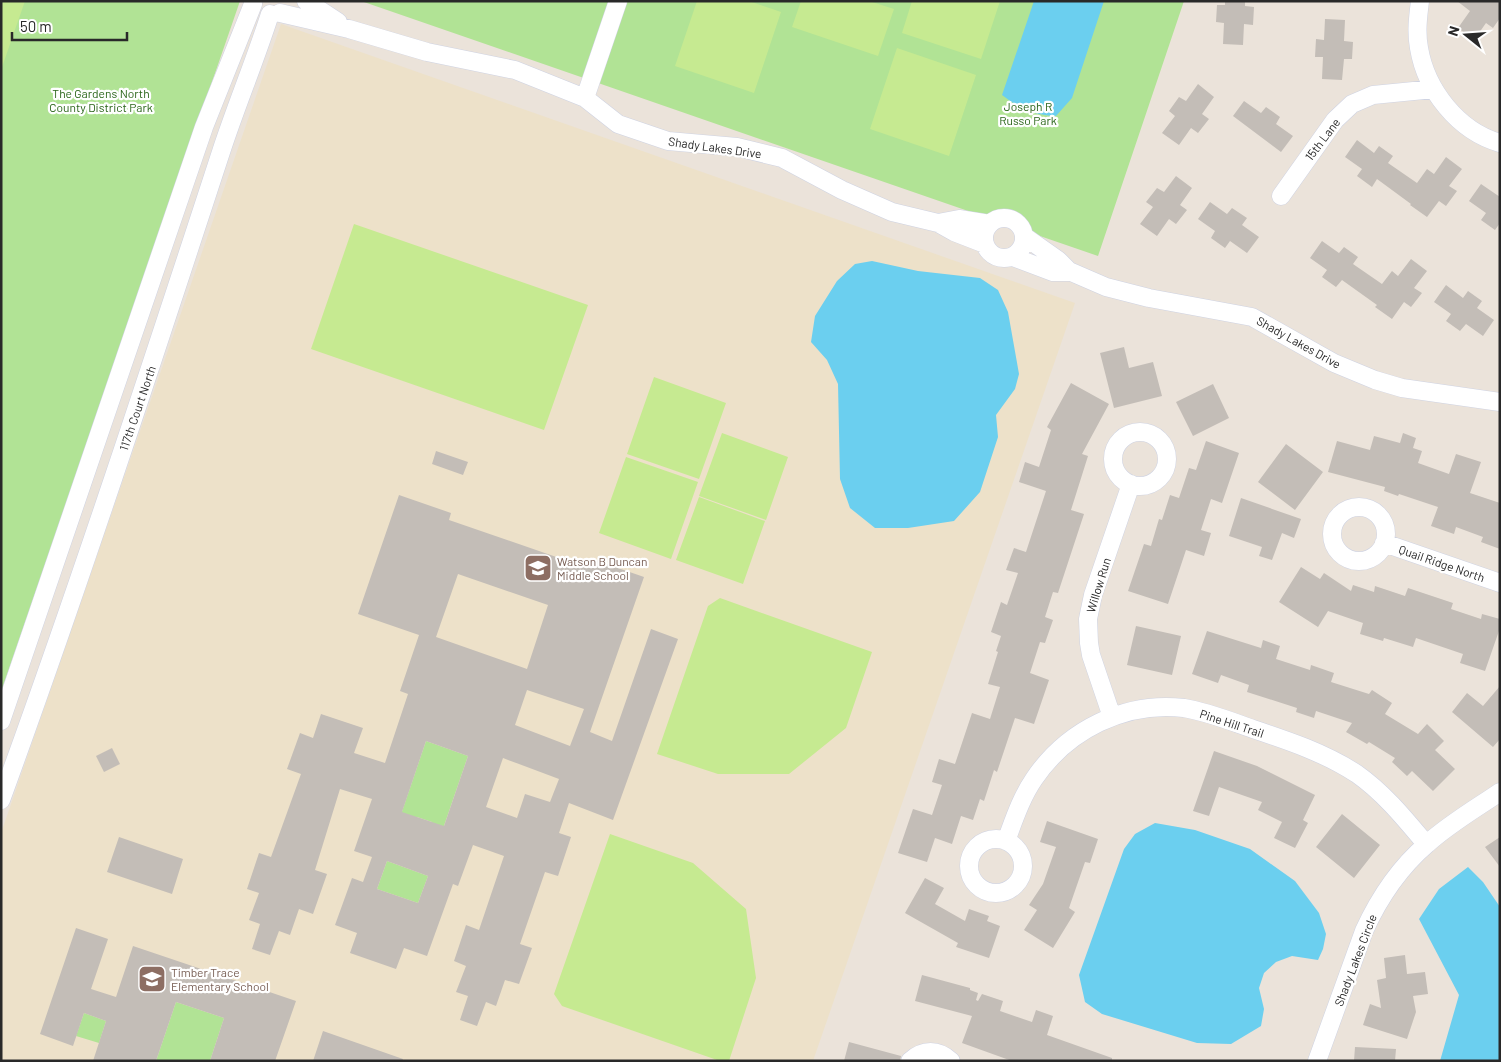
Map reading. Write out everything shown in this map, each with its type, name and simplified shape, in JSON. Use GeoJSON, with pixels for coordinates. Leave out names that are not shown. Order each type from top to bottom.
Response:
{"type":"FeatureCollection","features":[{"type":"Feature","properties":{"kind":"street","name":"Shady Lakes Drive"},"geometry":{"type":"LineString","coordinates":[[306,1],[349,29]]}},
{"type":"Feature","properties":{"kind":"street"},"geometry":{"type":"LineString","coordinates":[[585,98],[618,1]]}},
{"type":"Feature","properties":{"kind":"street"},"geometry":{"type":"LineString","coordinates":[[1420,1],[1418,19],[1419,48],[1426,73],[1434,89],[1451,113],[1461,122],[1482,136],[1500,143]]}},
{"type":"Feature","properties":{"kind":"street","name":"Shady Lakes Drive"},"geometry":{"type":"LineString","coordinates":[[253,2],[259,10],[280,9],[427,52],[515,70],[585,98],[618,124],[668,141],[737,147],[782,158],[842,190],[892,212],[938,223],[954,232],[985,244]]}},
{"type":"Feature","properties":{"kind":"street"},"geometry":{"type":"LineString","coordinates":[[1,721],[204,126],[253,2]]}},
{"type":"Feature","properties":{"kind":"street","name":"117th Court North"},"geometry":{"type":"LineString","coordinates":[[1,800],[34,711],[226,138],[280,9]]}},
{"type":"Feature","properties":{"kind":"street","name":"15th Lane"},"geometry":{"type":"LineString","coordinates":[[1281,196],[1335,120],[1352,104],[1373,95],[1434,89]]}},
{"type":"Feature","properties":{"kind":"street","name":"Shady Lakes Drive"},"geometry":{"type":"LineString","coordinates":[[938,223],[959,219],[990,224]]}},
{"type":"Feature","properties":{"kind":"street"},"geometry":{"type":"LineString","coordinates":[[999,219],[1011,220],[1021,227],[1024,236],[1022,248],[1013,257],[996,257],[988,250],[985,244],[985,234],[990,224],[999,219]]}},
{"type":"Feature","properties":{"kind":"street","name":"Shady Lakes Drive"},"geometry":{"type":"LineString","coordinates":[[1024,236],[1058,260],[1071,272],[1106,287],[1149,298],[1252,316],[1334,363],[1375,380],[1402,388],[1500,402]]}},
{"type":"Feature","properties":{"kind":"street","name":"Shady Lakes Drive"},"geometry":{"type":"LineString","coordinates":[[1013,257],[1053,272],[1071,272]]}},
{"type":"Feature","properties":{"kind":"street","name":"Willow Run"},"geometry":{"type":"LineString","coordinates":[[1112,716],[1088,643],[1088,619],[1093,595],[1131,484]]}},
{"type":"Feature","properties":{"kind":"street","name":"Quail Ridge North"},"geometry":{"type":"LineString","coordinates":[[1384,543],[1500,584]]}},
{"type":"Feature","properties":{"kind":"street","name":"Pine Hill Trail"},"geometry":{"type":"LineString","coordinates":[[1006,841],[1021,801],[1032,780],[1047,761],[1073,737],[1112,716],[1143,709],[1183,708],[1206,713],[1311,750],[1340,764],[1358,775],[1383,796],[1426,844]]}},
{"type":"Feature","properties":{"kind":"street","name":"Shady Lakes Circle"},"geometry":{"type":"LineString","coordinates":[[1317,1061],[1364,931],[1373,912],[1394,878],[1426,844],[1500,792]]}},
{"type":"Feature","properties":{"kind":"street"},"geometry":{"type":"LineString","coordinates":[[910,1061],[925,1051],[944,1054],[950,1061]]}},
{"type":"Feature","properties":{"kind":"shaded area","name":"Watson B Duncan Middle School"},"geometry":{"type":"Polygon","coordinates":[[[281,24],[1075,303],[813,1061],[1,1061],[1,833],[281,24]]]}},
{"type":"Feature","properties":{"kind":"green space","name":"The Gardens North County District Park"},"geometry":{"type":"Polygon","coordinates":[[[1,1],[240,1],[1,692],[1,1]]]}},
{"type":"Feature","properties":{"kind":"green space"},"geometry":{"type":"Polygon","coordinates":[[[1,1],[25,1],[1,70],[1,1]]]}},
{"type":"Feature","properties":{"kind":"green space","name":"Joseph R Russo Park"},"geometry":{"type":"Polygon","coordinates":[[[361,1],[1184,1],[1098,256],[361,1]]]}},
{"type":"Feature","properties":{"kind":"green space"},"geometry":{"type":"Polygon","coordinates":[[[697,1],[749,1],[781,12],[754,93],[675,66],[697,1]]]}},
{"type":"Feature","properties":{"kind":"green space"},"geometry":{"type":"Polygon","coordinates":[[[801,1],[869,1],[894,9],[878,56],[792,27],[801,1]]]}},
{"type":"Feature","properties":{"kind":"green space"},"geometry":{"type":"Polygon","coordinates":[[[912,1],[1000,1],[981,59],[902,33],[912,1]]]}},
{"type":"Feature","properties":{"kind":"green space"},"geometry":{"type":"Polygon","coordinates":[[[897,48],[976,75],[949,156],[870,129],[897,48]]]}},
{"type":"Feature","properties":{"kind":"green space"},"geometry":{"type":"Polygon","coordinates":[[[354,224],[588,305],[544,430],[311,349],[354,224]]]}},
{"type":"Feature","properties":{"kind":"green space"},"geometry":{"type":"Polygon","coordinates":[[[654,377],[726,403],[699,479],[627,454],[654,377]]]}},
{"type":"Feature","properties":{"kind":"green space"},"geometry":{"type":"Polygon","coordinates":[[[722,433],[788,457],[766,520],[699,496],[722,433]]]}},
{"type":"Feature","properties":{"kind":"green space"},"geometry":{"type":"Polygon","coordinates":[[[626,457],[698,482],[671,559],[599,533],[626,457]]]}},
{"type":"Feature","properties":{"kind":"green space"},"geometry":{"type":"Polygon","coordinates":[[[699,497],[765,521],[743,584],[676,560],[699,497]]]}},
{"type":"Feature","properties":{"kind":"green space"},"geometry":{"type":"Polygon","coordinates":[[[720,598],[872,652],[846,728],[789,774],[718,774],[657,754],[708,606],[720,598]]]}},
{"type":"Feature","properties":{"kind":"green space"},"geometry":{"type":"Polygon","coordinates":[[[426,741],[468,756],[436,849],[432,822],[417,817],[394,835],[426,741]]]}},
{"type":"Feature","properties":{"kind":"green space"},"geometry":{"type":"Polygon","coordinates":[[[610,834],[693,863],[746,909],[756,978],[729,1061],[720,1061],[562,1006],[554,994],[610,834]]]}},
{"type":"Feature","properties":{"kind":"green space"},"geometry":{"type":"Polygon","coordinates":[[[387,861],[428,876],[418,903],[377,889],[387,861]]]}},
{"type":"Feature","properties":{"kind":"green space"},"geometry":{"type":"Polygon","coordinates":[[[176,1002],[224,1018],[210,1061],[156,1061],[176,1002]]]}},
{"type":"Feature","properties":{"kind":"green space"},"geometry":{"type":"Polygon","coordinates":[[[84,1013],[106,1021],[99,1043],[76,1036],[84,1013]]]}},
{"type":"Feature","properties":{"kind":"water"},"geometry":{"type":"Polygon","coordinates":[[[1034,1],[1104,1],[1072,98],[1056,116],[1028,110],[1002,95],[1034,1]]]}},
{"type":"Feature","properties":{"kind":"water"},"geometry":{"type":"Polygon","coordinates":[[[872,261],[918,271],[980,278],[998,290],[1008,312],[1019,374],[1015,389],[996,415],[998,437],[980,492],[954,521],[908,528],[875,528],[850,508],[840,479],[838,384],[827,360],[811,342],[815,316],[837,281],[855,264],[872,261]]]}},
{"type":"Feature","properties":{"kind":"water"},"geometry":{"type":"Polygon","coordinates":[[[1155,823],[1195,830],[1250,849],[1295,881],[1319,913],[1326,934],[1323,949],[1318,960],[1292,956],[1276,962],[1264,973],[1259,988],[1264,1009],[1261,1026],[1231,1044],[1197,1043],[1102,1014],[1085,1002],[1079,975],[1124,849],[1135,834],[1155,823]]]}},
{"type":"Feature","properties":{"kind":"water"},"geometry":{"type":"Polygon","coordinates":[[[1468,867],[1483,882],[1500,907],[1500,1061],[1440,1061],[1459,995],[1419,919],[1439,889],[1468,867]]]}},
{"type":"Feature","properties":{"kind":"building"},"geometry":{"type":"Polygon","coordinates":[[[1225,1],[1245,1],[1245,6],[1254,7],[1253,25],[1244,24],[1243,45],[1223,44],[1224,23],[1216,22],[1217,5],[1225,5],[1225,1]]]}},
{"type":"Feature","properties":{"kind":"building"},"geometry":{"type":"Polygon","coordinates":[[[1457,1],[1500,1],[1500,18],[1493,28],[1486,23],[1474,40],[1458,28],[1470,11],[1457,1]]]}},
{"type":"Feature","properties":{"kind":"building"},"geometry":{"type":"Polygon","coordinates":[[[1325,19],[1345,20],[1344,41],[1353,42],[1352,59],[1344,59],[1342,80],[1322,79],[1323,57],[1315,57],[1316,39],[1324,40],[1325,19]]]}},
{"type":"Feature","properties":{"kind":"building"},"geometry":{"type":"Polygon","coordinates":[[[1198,84],[1214,97],[1202,114],[1209,119],[1198,133],[1191,128],[1179,145],[1162,133],[1175,116],[1169,111],[1179,97],[1186,101],[1198,84]]]}},
{"type":"Feature","properties":{"kind":"building"},"geometry":{"type":"Polygon","coordinates":[[[1244,101],[1261,113],[1266,107],[1280,117],[1276,124],[1293,136],[1281,152],[1233,116],[1244,101]]]}},
{"type":"Feature","properties":{"kind":"building"},"geometry":{"type":"Polygon","coordinates":[[[1357,140],[1374,153],[1379,146],[1393,156],[1388,163],[1417,183],[1427,169],[1434,174],[1446,157],[1462,169],[1449,186],[1457,191],[1446,206],[1439,201],[1427,217],[1377,179],[1372,187],[1357,176],[1362,169],[1345,157],[1357,140]]]}},
{"type":"Feature","properties":{"kind":"building"},"geometry":{"type":"Polygon","coordinates":[[[1176,176],[1192,188],[1180,205],[1187,210],[1176,224],[1169,219],[1157,236],[1140,224],[1153,207],[1146,202],[1157,188],[1164,192],[1176,176]]]}},
{"type":"Feature","properties":{"kind":"building"},"geometry":{"type":"Polygon","coordinates":[[[1481,184],[1500,197],[1500,223],[1495,230],[1481,220],[1486,213],[1469,201],[1481,184]]]}},
{"type":"Feature","properties":{"kind":"building"},"geometry":{"type":"Polygon","coordinates":[[[1210,202],[1227,214],[1232,208],[1247,218],[1242,225],[1259,237],[1247,253],[1230,241],[1225,248],[1211,238],[1215,231],[1198,219],[1210,202]]]}},
{"type":"Feature","properties":{"kind":"building"},"geometry":{"type":"Polygon","coordinates":[[[1322,241],[1339,253],[1344,247],[1358,257],[1353,264],[1382,284],[1392,271],[1398,276],[1411,259],[1427,271],[1414,288],[1422,293],[1411,307],[1404,302],[1392,319],[1375,307],[1377,305],[1342,280],[1336,287],[1322,277],[1327,270],[1310,258],[1322,241]]]}},
{"type":"Feature","properties":{"kind":"building"},"geometry":{"type":"Polygon","coordinates":[[[1446,285],[1463,298],[1468,291],[1482,301],[1477,308],[1494,320],[1483,336],[1466,324],[1460,331],[1446,321],[1451,314],[1434,302],[1446,285]]]}},
{"type":"Feature","properties":{"kind":"building"},"geometry":{"type":"Polygon","coordinates":[[[1124,347],[1129,368],[1153,362],[1162,396],[1114,408],[1100,353],[1124,347]]]}},
{"type":"Feature","properties":{"kind":"building"},"geometry":{"type":"Polygon","coordinates":[[[1071,383],[1109,404],[1082,454],[1088,456],[1071,510],[1084,514],[1058,593],[1053,592],[1045,617],[1053,620],[1045,643],[1040,642],[1030,673],[1049,680],[1034,724],[1015,718],[997,772],[994,770],[984,801],[980,799],[973,820],[961,816],[952,844],[935,838],[927,862],[898,853],[913,809],[932,815],[942,785],[932,782],[939,759],[955,764],[972,713],[990,719],[1000,687],[988,684],[1001,636],[991,632],[1001,602],[1007,605],[1018,573],[1006,570],[1014,548],[1026,552],[1046,491],[1019,482],[1025,462],[1039,467],[1051,430],[1047,427],[1071,383]]]}},
{"type":"Feature","properties":{"kind":"building"},"geometry":{"type":"Polygon","coordinates":[[[1213,384],[1229,418],[1193,436],[1176,402],[1213,384]]]}},
{"type":"Feature","properties":{"kind":"building"},"geometry":{"type":"Polygon","coordinates":[[[1403,433],[1416,438],[1413,448],[1422,451],[1418,463],[1449,474],[1456,454],[1481,462],[1470,493],[1500,503],[1500,549],[1481,542],[1483,537],[1456,527],[1454,534],[1431,526],[1438,507],[1384,491],[1385,487],[1328,472],[1337,441],[1370,450],[1374,436],[1400,443],[1403,433]]]}},
{"type":"Feature","properties":{"kind":"building"},"geometry":{"type":"Polygon","coordinates":[[[1206,441],[1239,453],[1222,503],[1211,499],[1201,530],[1211,533],[1204,556],[1186,550],[1168,604],[1128,591],[1144,544],[1151,546],[1159,519],[1162,520],[1170,495],[1179,498],[1189,468],[1196,470],[1206,441]]]}},
{"type":"Feature","properties":{"kind":"building"},"geometry":{"type":"Polygon","coordinates":[[[1286,444],[1323,472],[1295,510],[1258,482],[1286,444]]]}},
{"type":"Feature","properties":{"kind":"building"},"geometry":{"type":"Polygon","coordinates":[[[436,451],[468,462],[463,475],[432,464],[436,451]]]}},
{"type":"Feature","properties":{"kind":"building"},"geometry":{"type":"Polygon","coordinates":[[[399,495],[451,513],[449,520],[588,568],[592,559],[644,577],[590,732],[612,741],[651,629],[678,639],[613,820],[569,803],[559,833],[571,837],[558,876],[545,872],[520,944],[532,948],[519,984],[505,980],[496,1006],[486,1002],[477,1026],[460,1020],[468,996],[456,992],[466,966],[454,961],[466,925],[479,930],[504,856],[473,845],[458,886],[453,884],[427,956],[404,948],[396,969],[350,953],[357,933],[335,925],[352,878],[363,882],[372,857],[354,851],[372,799],[340,789],[315,870],[327,874],[313,914],[299,909],[290,935],[279,931],[270,955],[252,949],[260,924],[249,920],[259,893],[247,889],[259,853],[271,857],[301,774],[287,769],[300,733],[313,738],[321,714],[363,728],[354,753],[385,763],[408,694],[400,691],[419,635],[358,614],[399,495]],[[458,574],[436,637],[527,669],[548,605],[458,574]],[[527,690],[515,725],[570,746],[584,709],[527,690]],[[426,741],[402,812],[444,826],[468,756],[426,741]],[[503,758],[486,807],[517,818],[525,794],[550,802],[559,779],[503,758]],[[387,861],[377,889],[418,903],[428,876],[387,861]]]}},
{"type":"Feature","properties":{"kind":"building"},"geometry":{"type":"Polygon","coordinates":[[[1241,498],[1301,519],[1294,538],[1282,533],[1272,560],[1259,556],[1262,547],[1229,536],[1241,498]]]}},
{"type":"Feature","properties":{"kind":"building"},"geometry":{"type":"Polygon","coordinates":[[[1301,567],[1320,579],[1324,573],[1351,591],[1353,585],[1374,592],[1375,586],[1405,596],[1408,588],[1453,603],[1451,609],[1481,619],[1482,614],[1500,619],[1500,628],[1485,671],[1460,663],[1463,654],[1416,638],[1413,647],[1384,638],[1383,641],[1360,634],[1363,623],[1328,611],[1318,627],[1279,602],[1301,567]]]}},
{"type":"Feature","properties":{"kind":"building"},"geometry":{"type":"Polygon","coordinates":[[[1136,626],[1181,636],[1172,675],[1127,665],[1136,626]]]}},
{"type":"Feature","properties":{"kind":"building"},"geometry":{"type":"Polygon","coordinates":[[[1207,631],[1261,648],[1263,640],[1280,646],[1276,659],[1310,670],[1311,665],[1334,673],[1331,682],[1369,694],[1372,690],[1392,703],[1385,714],[1418,734],[1427,724],[1444,741],[1435,750],[1455,769],[1433,791],[1412,771],[1407,776],[1392,762],[1395,758],[1369,742],[1367,744],[1346,732],[1352,723],[1316,711],[1314,718],[1296,712],[1297,708],[1247,692],[1249,685],[1221,675],[1218,683],[1192,674],[1207,631]]]}},
{"type":"Feature","properties":{"kind":"building"},"geometry":{"type":"Polygon","coordinates":[[[1500,686],[1500,739],[1493,747],[1452,712],[1467,693],[1483,706],[1500,686]]]}},
{"type":"Feature","properties":{"kind":"building"},"geometry":{"type":"Polygon","coordinates":[[[112,748],[120,764],[104,772],[96,756],[112,748]]]}},
{"type":"Feature","properties":{"kind":"building"},"geometry":{"type":"Polygon","coordinates":[[[1214,751],[1257,766],[1315,795],[1303,820],[1308,823],[1295,848],[1274,838],[1282,822],[1258,810],[1262,802],[1219,787],[1209,816],[1193,811],[1214,751]]]}},
{"type":"Feature","properties":{"kind":"building"},"geometry":{"type":"Polygon","coordinates":[[[1342,814],[1380,845],[1354,878],[1316,847],[1342,814]]]}},
{"type":"Feature","properties":{"kind":"building"},"geometry":{"type":"Polygon","coordinates":[[[1047,821],[1098,839],[1090,863],[1085,862],[1069,908],[1075,912],[1053,948],[1024,930],[1037,910],[1029,905],[1043,884],[1056,847],[1040,842],[1047,821]]]}},
{"type":"Feature","properties":{"kind":"building"},"geometry":{"type":"Polygon","coordinates":[[[119,837],[183,859],[172,894],[107,872],[119,837]]]}},
{"type":"Feature","properties":{"kind":"building"},"geometry":{"type":"Polygon","coordinates":[[[1500,837],[1500,867],[1485,847],[1500,837]]]}},
{"type":"Feature","properties":{"kind":"building"},"geometry":{"type":"Polygon","coordinates":[[[925,878],[944,888],[935,904],[965,921],[969,909],[989,916],[987,921],[1000,926],[989,958],[956,947],[958,943],[905,913],[925,878]]]}},
{"type":"Feature","properties":{"kind":"building"},"geometry":{"type":"Polygon","coordinates":[[[76,928],[108,939],[91,989],[116,997],[133,946],[296,1001],[275,1061],[210,1061],[224,1018],[176,1002],[156,1061],[93,1061],[106,1021],[84,1013],[73,1046],[40,1034],[76,928]]]}},
{"type":"Feature","properties":{"kind":"building"},"geometry":{"type":"Polygon","coordinates":[[[1405,955],[1407,974],[1425,972],[1428,994],[1413,996],[1416,1012],[1407,1039],[1363,1025],[1370,1004],[1381,1008],[1377,980],[1386,978],[1384,958],[1405,955]]]}},
{"type":"Feature","properties":{"kind":"building"},"geometry":{"type":"Polygon","coordinates":[[[922,975],[970,988],[970,990],[978,993],[976,1000],[978,1001],[982,994],[1003,1001],[1000,1011],[1032,1022],[1036,1010],[1053,1016],[1047,1035],[1112,1058],[1112,1061],[1012,1061],[962,1043],[972,1016],[915,1001],[922,975]]]}},
{"type":"Feature","properties":{"kind":"building"},"geometry":{"type":"Polygon","coordinates":[[[323,1031],[403,1059],[402,1061],[313,1061],[323,1031]]]}},
{"type":"Feature","properties":{"kind":"building"},"geometry":{"type":"Polygon","coordinates":[[[849,1042],[901,1056],[900,1061],[844,1061],[849,1042]]]}},
{"type":"Feature","properties":{"kind":"building"},"geometry":{"type":"Polygon","coordinates":[[[1355,1047],[1396,1049],[1395,1061],[1354,1061],[1355,1047]]]}},
{"type":"Feature","properties":{"kind":"place","name":"Watson B Duncan Middle School"},"geometry":{"type":"Point","coordinates":[538,568]}},
{"type":"Feature","properties":{"kind":"place","name":"Timber Trace Elementary School"},"geometry":{"type":"Point","coordinates":[152,979]}}]}
